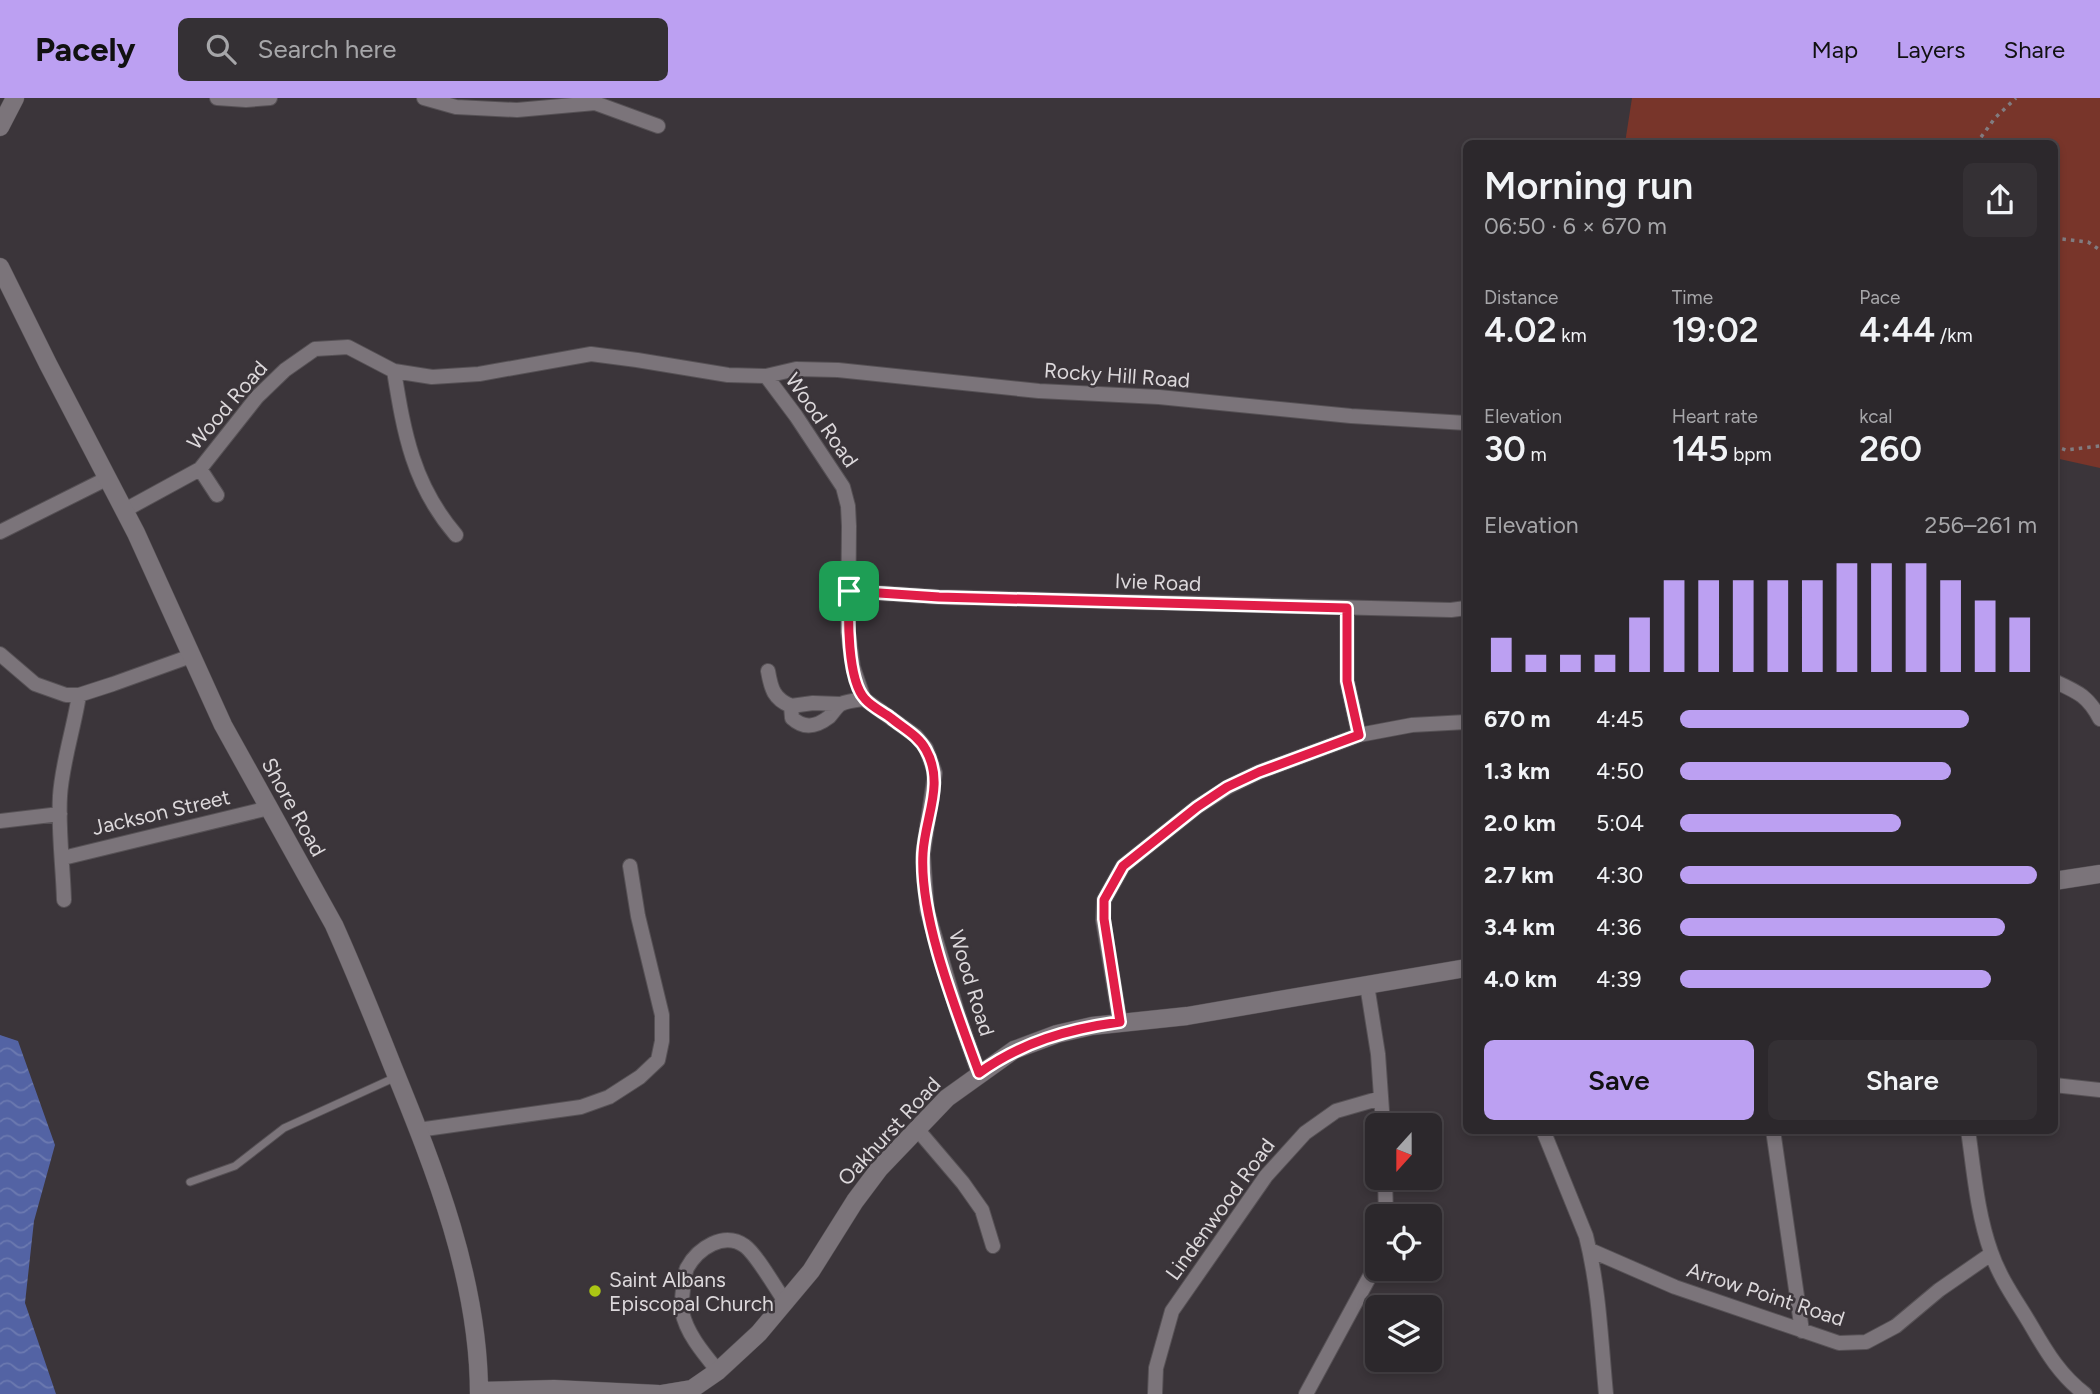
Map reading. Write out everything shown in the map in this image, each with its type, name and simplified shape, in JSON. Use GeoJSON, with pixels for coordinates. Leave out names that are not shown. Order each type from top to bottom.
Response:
{"type":"FeatureCollection","features":[{"type":"Feature","properties":{"kind":"street"},"geometry":{"type":"LineString","coordinates":[[0,127],[15,98]]}},
{"type":"Feature","properties":{"kind":"street"},"geometry":{"type":"LineString","coordinates":[[217,98],[270,98]]}},
{"type":"Feature","properties":{"kind":"street"},"geometry":{"type":"LineString","coordinates":[[424,98],[456,107],[517,110],[595,103],[658,126]]}},
{"type":"Feature","properties":{"kind":"street","name":"Shore Road"},"geometry":{"type":"LineString","coordinates":[[0,267],[4,289],[125,510],[223,725],[334,925],[397,1076],[447,1211],[471,1313],[479,1393]]}},
{"type":"Feature","properties":{"kind":"street","name":"Wood Road"},"geometry":{"type":"LineString","coordinates":[[125,510],[200,469],[257,397],[285,370],[314,349],[348,347],[394,371],[447,377],[591,354],[728,375],[766,376],[843,487],[848,506],[848,632],[851,655],[864,699],[916,736],[926,748],[936,774],[923,854],[928,911],[958,1014],[979,1073]]}},
{"type":"Feature","properties":{"kind":"street","name":"Rocky Hill Road"},"geometry":{"type":"LineString","coordinates":[[766,376],[796,369],[838,370],[1039,391],[1159,397],[1463,424]]}},
{"type":"Feature","properties":{"kind":"street"},"geometry":{"type":"LineString","coordinates":[[394,371],[404,432],[420,482],[456,535]]}},
{"type":"Feature","properties":{"kind":"street"},"geometry":{"type":"LineString","coordinates":[[200,469],[216,495]]}},
{"type":"Feature","properties":{"kind":"street"},"geometry":{"type":"LineString","coordinates":[[0,532],[108,478]]}},
{"type":"Feature","properties":{"kind":"street","name":"Ivie Road"},"geometry":{"type":"LineString","coordinates":[[849,591],[939,597],[1347,608],[1463,608]]}},
{"type":"Feature","properties":{"kind":"street"},"geometry":{"type":"LineString","coordinates":[[1347,608],[1347,681],[1359,735]]}},
{"type":"Feature","properties":{"kind":"street"},"geometry":{"type":"LineString","coordinates":[[0,654],[35,684],[66,695],[79,695],[191,656]]}},
{"type":"Feature","properties":{"kind":"street"},"geometry":{"type":"LineString","coordinates":[[768,671],[773,693],[777,699],[791,706],[813,703],[840,704],[864,699]]}},
{"type":"Feature","properties":{"kind":"street"},"geometry":{"type":"LineString","coordinates":[[2058,683],[2079,692],[2090,701],[2100,719]]}},
{"type":"Feature","properties":{"kind":"street"},"geometry":{"type":"LineString","coordinates":[[64,900],[60,795],[79,695]]}},
{"type":"Feature","properties":{"kind":"street"},"geometry":{"type":"LineString","coordinates":[[791,706],[792,718],[807,726],[829,717],[840,704]]}},
{"type":"Feature","properties":{"kind":"street"},"geometry":{"type":"LineString","coordinates":[[1120,1022],[1104,919],[1104,900],[1123,866],[1197,807],[1227,787],[1259,772],[1359,735],[1412,725],[1463,722]]}},
{"type":"Feature","properties":{"kind":"street","name":"Jackson Street"},"geometry":{"type":"LineString","coordinates":[[62,858],[269,808]]}},
{"type":"Feature","properties":{"kind":"street"},"geometry":{"type":"LineString","coordinates":[[0,821],[60,814]]}},
{"type":"Feature","properties":{"kind":"street"},"geometry":{"type":"LineString","coordinates":[[418,1130],[582,1107],[609,1097],[640,1077],[658,1059],[662,1041],[662,1016],[638,916],[630,866]]}},
{"type":"Feature","properties":{"kind":"street"},"geometry":{"type":"LineString","coordinates":[[2058,880],[2100,874]]}},
{"type":"Feature","properties":{"kind":"street","name":"Oakhurst Road"},"geometry":{"type":"LineString","coordinates":[[479,1393],[554,1389],[660,1394],[692,1389],[718,1371],[759,1333],[786,1303],[811,1271],[855,1201],[879,1169],[947,1098],[1014,1050],[1038,1040],[1092,1026],[1186,1016],[1463,969]]}},
{"type":"Feature","properties":{"kind":"street"},"geometry":{"type":"LineString","coordinates":[[1367,985],[1382,1113]]}},
{"type":"Feature","properties":{"kind":"street"},"geometry":{"type":"LineString","coordinates":[[2058,1085],[2100,1090]]}},
{"type":"Feature","properties":{"kind":"street","name":"Lindenwood Road"},"geometry":{"type":"LineString","coordinates":[[1155,1394],[1156,1368],[1172,1311],[1265,1176],[1306,1133],[1336,1111],[1381,1098]]}},
{"type":"Feature","properties":{"kind":"street"},"geometry":{"type":"LineString","coordinates":[[917,1129],[982,1210],[993,1246]]}},
{"type":"Feature","properties":{"kind":"street"},"geometry":{"type":"LineString","coordinates":[[1545,1134],[1590,1250],[1606,1394]]}},
{"type":"Feature","properties":{"kind":"street"},"geometry":{"type":"LineString","coordinates":[[1774,1134],[1802,1331]]}},
{"type":"Feature","properties":{"kind":"street"},"geometry":{"type":"LineString","coordinates":[[1969,1134],[1981,1216],[1991,1254],[2005,1283],[2048,1354],[2067,1380],[2085,1394]]}},
{"type":"Feature","properties":{"kind":"street"},"geometry":{"type":"LineString","coordinates":[[718,1371],[696,1343],[682,1310],[686,1270],[698,1253],[714,1242],[732,1240],[746,1247],[786,1303]]}},
{"type":"Feature","properties":{"kind":"street","name":"Arrow Point Road"},"geometry":{"type":"LineString","coordinates":[[1590,1250],[1675,1287],[1839,1343],[1866,1342],[1896,1326],[1940,1290],[1991,1254]]}},
{"type":"Feature","properties":{"kind":"street"},"geometry":{"type":"LineString","coordinates":[[1306,1394],[1367,1281]]}},
{"type":"Feature","properties":{"kind":"lane"},"geometry":{"type":"LineString","coordinates":[[190,1182],[234,1166],[284,1128],[397,1076]]}},
{"type":"Feature","properties":{"kind":"path"},"geometry":{"type":"LineString","coordinates":[[1979,140],[1995,118],[2016,98]]}},
{"type":"Feature","properties":{"kind":"path"},"geometry":{"type":"LineString","coordinates":[[2058,238],[2088,242],[2100,250]]}},
{"type":"Feature","properties":{"kind":"path"},"geometry":{"type":"LineString","coordinates":[[2058,447],[2066,450],[2100,446]]}},
{"type":"Feature","properties":{"kind":"shaded area"},"geometry":{"type":"Polygon","coordinates":[[[1632,98],[2100,98],[2100,468],[2058,459],[2058,140],[1625,140],[1632,98]]]}},
{"type":"Feature","properties":{"kind":"water"},"geometry":{"type":"Polygon","coordinates":[[[0,1035],[18,1041],[55,1145],[34,1221],[25,1303],[56,1394],[0,1394],[0,1035]]]}},
{"type":"Feature","properties":{"kind":"place","name":"Saint Albans Episcopal Church"},"geometry":{"type":"Point","coordinates":[595,1291]}},
{"type":"Feature","properties":{"kind":"route"},"geometry":{"type":"LineString","coordinates":[[849,591],[939,597],[1347,608],[1347,681],[1359,735],[1259,772],[1227,787],[1197,807],[1123,866],[1104,900],[1104,919],[1120,1022],[1038,1040],[1014,1050],[979,1073],[958,1014],[928,911],[923,854],[936,774],[926,748],[916,736],[864,699],[853,667],[848,632],[849,591]]}}]}
